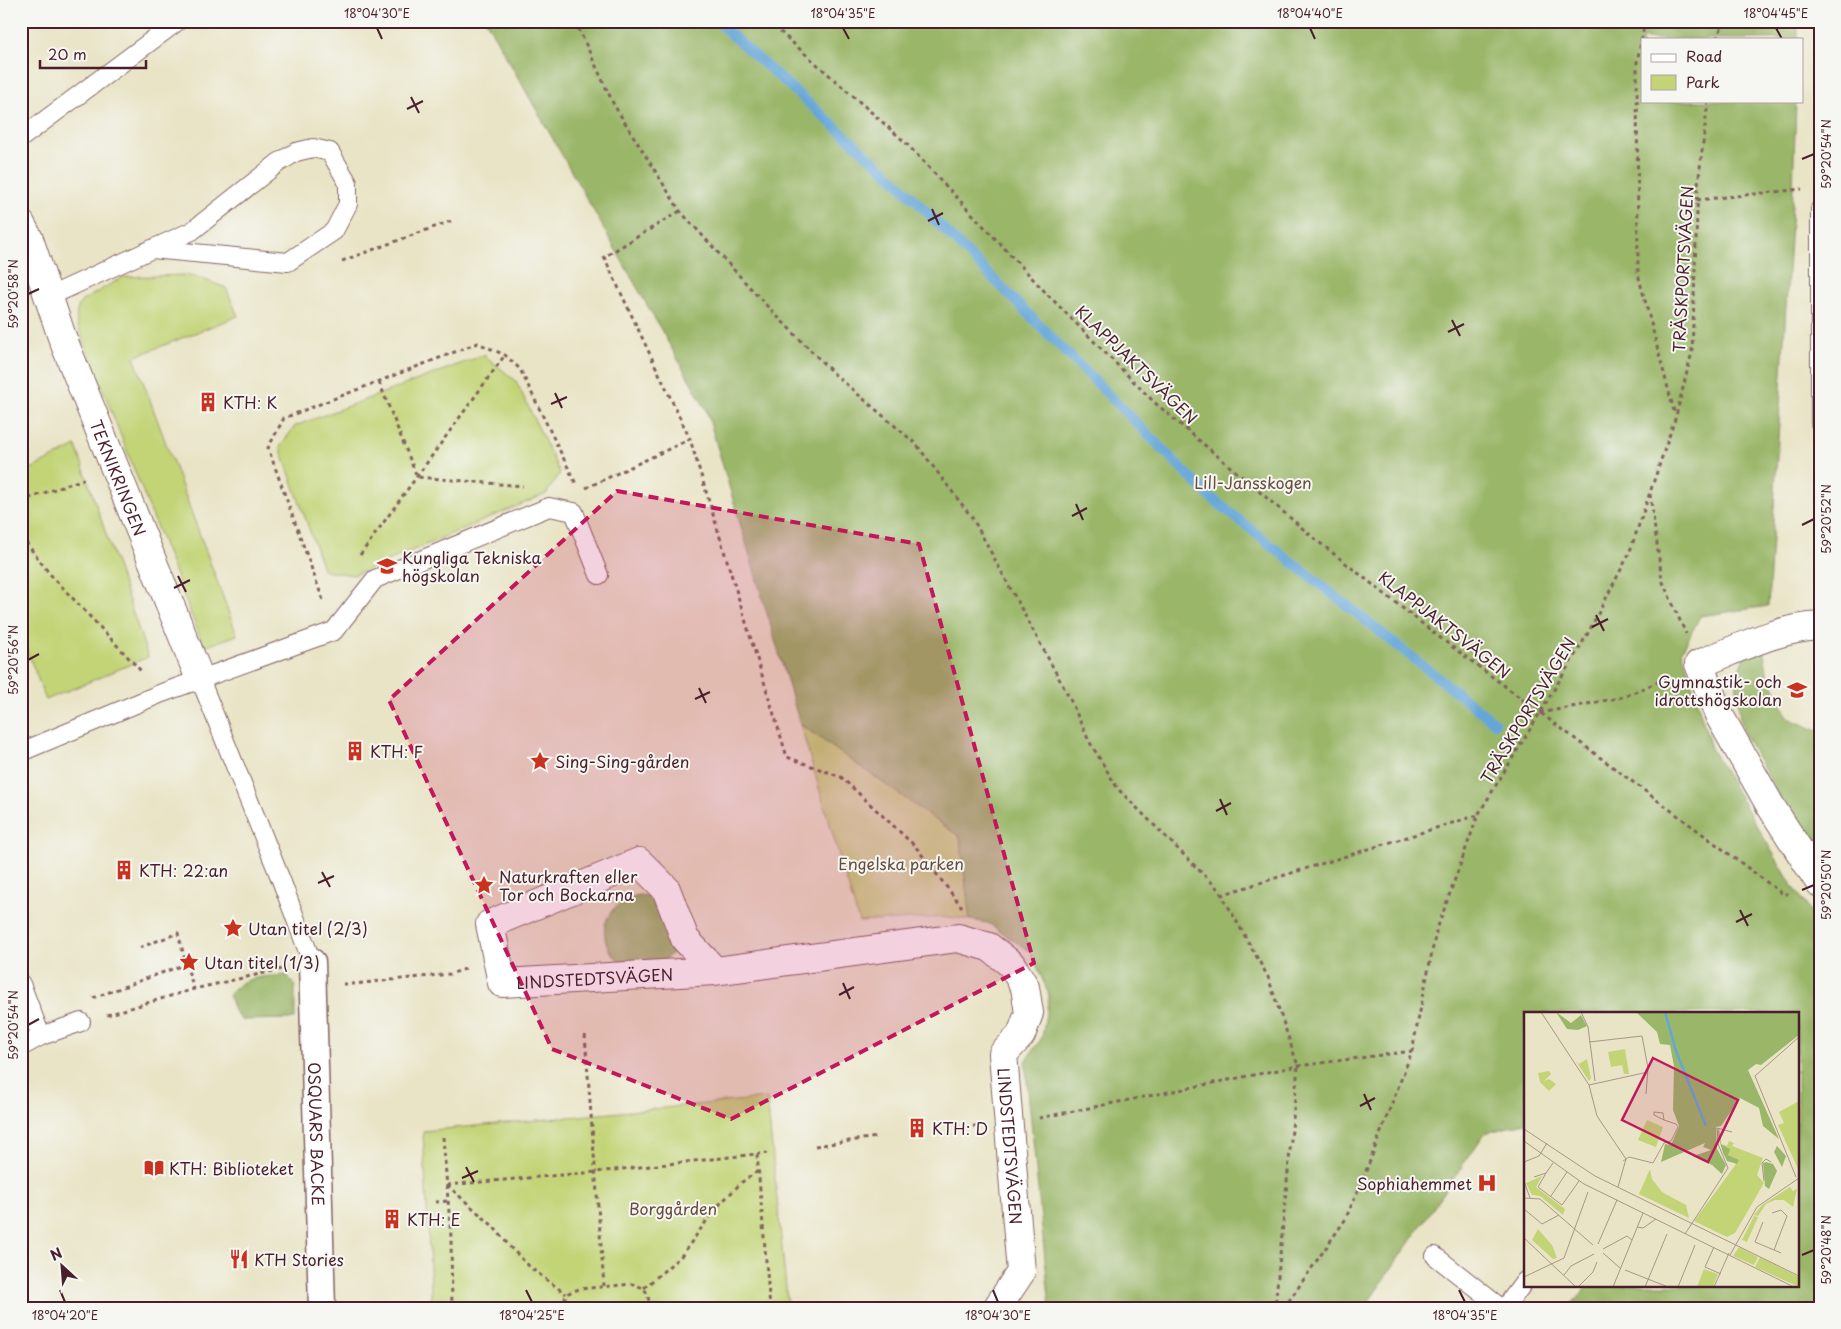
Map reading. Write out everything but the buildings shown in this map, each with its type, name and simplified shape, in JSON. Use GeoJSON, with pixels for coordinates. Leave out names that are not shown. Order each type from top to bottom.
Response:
{"type":"FeatureCollection","features":[{"type":"Feature","properties":{"kind":"street","name":"TEKNIKRINGEN"},"geometry":{"type":"LineString","coordinates":[[21,224],[29,239],[37,287],[62,337],[200,679]]}},
{"type":"Feature","properties":{"kind":"street"},"geometry":{"type":"LineString","coordinates":[[1819,882],[1770,805],[1719,715],[1699,664],[1772,635],[1805,627],[1820,626]]}},
{"type":"Feature","properties":{"kind":"street","name":"LINDSTEDTSVÄGEN"},"geometry":{"type":"LineString","coordinates":[[715,971],[685,938],[666,889],[639,862],[490,924],[502,983],[715,971],[958,938],[989,947],[1011,964],[1025,986],[1029,1014],[1021,1035],[1003,1054],[1021,1272],[997,1308]]}},
{"type":"Feature","properties":{"kind":"street","name":"OSQUARS BACKE"},"geometry":{"type":"LineString","coordinates":[[312,962],[322,1308]]}},
{"type":"Feature","properties":{"kind":"lane"},"geometry":{"type":"LineString","coordinates":[[21,138],[178,21]]}},
{"type":"Feature","properties":{"kind":"lane"},"geometry":{"type":"LineString","coordinates":[[37,287],[152,250],[192,231],[278,163],[296,152],[314,148],[330,152],[348,183],[348,204],[334,231],[288,262],[152,250]]}},
{"type":"Feature","properties":{"kind":"lane"},"geometry":{"type":"LineString","coordinates":[[1820,209],[1820,423]]}},
{"type":"Feature","properties":{"kind":"lane"},"geometry":{"type":"LineString","coordinates":[[21,752],[162,693],[334,631],[375,579],[549,507],[574,512],[599,575]]}},
{"type":"Feature","properties":{"kind":"lane"},"geometry":{"type":"LineString","coordinates":[[200,679],[282,880],[312,962]]}},
{"type":"Feature","properties":{"kind":"lane"},"geometry":{"type":"LineString","coordinates":[[21,984],[41,1036]]}},
{"type":"Feature","properties":{"kind":"lane"},"geometry":{"type":"LineString","coordinates":[[21,1047],[41,1036],[82,1022]]}},
{"type":"Feature","properties":{"kind":"lane"},"geometry":{"type":"LineString","coordinates":[[1434,1256],[1503,1308],[1524,1283]]}},
{"type":"Feature","properties":{"kind":"path"},"geometry":{"type":"LineString","coordinates":[[575,21],[614,105],[680,211],[767,306],[832,372],[916,444],[973,519],[1069,697],[1089,741],[1118,789],[1219,890],[1268,977],[1298,1066],[1275,1308]]}},
{"type":"Feature","properties":{"kind":"path","name":"KLAPPJAKTSVÄGEN"},"geometry":{"type":"LineString","coordinates":[[768,21],[905,142],[1048,294],[1154,402],[1315,539],[1539,713],[1784,895],[1819,882]]}},
{"type":"Feature","properties":{"kind":"path"},"geometry":{"type":"LineString","coordinates":[[1642,38],[1645,21]]}},
{"type":"Feature","properties":{"kind":"path"},"geometry":{"type":"LineString","coordinates":[[1716,38],[1725,21]]}},
{"type":"Feature","properties":{"kind":"path"},"geometry":{"type":"LineString","coordinates":[[1641,42],[1637,62],[1638,274],[1676,416]]}},
{"type":"Feature","properties":{"kind":"path","name":"TRÄSKPORTSVÄGEN"},"geometry":{"type":"LineString","coordinates":[[1284,1308],[1345,1220],[1412,1051],[1436,932],[1478,815],[1587,635],[1630,554],[1676,416],[1692,352],[1697,200],[1708,102]]}},
{"type":"Feature","properties":{"kind":"path"},"geometry":{"type":"LineString","coordinates":[[1697,200],[1793,189],[1811,190]]}},
{"type":"Feature","properties":{"kind":"path"},"geometry":{"type":"LineString","coordinates":[[680,211],[604,257],[690,439],[787,757],[841,777],[915,846],[962,906],[958,938]]}},
{"type":"Feature","properties":{"kind":"path"},"geometry":{"type":"LineString","coordinates":[[339,262],[451,221]]}},
{"type":"Feature","properties":{"kind":"path"},"geometry":{"type":"LineString","coordinates":[[330,596],[324,604],[268,448],[284,418],[478,343],[505,355],[520,369],[579,491],[690,439]]}},
{"type":"Feature","properties":{"kind":"path"},"geometry":{"type":"LineString","coordinates":[[359,557],[505,355]]}},
{"type":"Feature","properties":{"kind":"path"},"geometry":{"type":"LineString","coordinates":[[379,382],[417,478]]}},
{"type":"Feature","properties":{"kind":"path"},"geometry":{"type":"LineString","coordinates":[[417,478],[531,487]]}},
{"type":"Feature","properties":{"kind":"path"},"geometry":{"type":"LineString","coordinates":[[21,501],[78,481]]}},
{"type":"Feature","properties":{"kind":"path"},"geometry":{"type":"LineString","coordinates":[[1539,713],[1623,697],[1699,664],[1662,580],[1650,493]]}},
{"type":"Feature","properties":{"kind":"path"},"geometry":{"type":"LineString","coordinates":[[21,536],[49,573],[162,693]]}},
{"type":"Feature","properties":{"kind":"path"},"geometry":{"type":"LineString","coordinates":[[1222,894],[1478,815]]}},
{"type":"Feature","properties":{"kind":"path"},"geometry":{"type":"LineString","coordinates":[[136,949],[178,933],[194,990]]}},
{"type":"Feature","properties":{"kind":"path"},"geometry":{"type":"LineString","coordinates":[[186,964],[76,1004],[82,1022],[194,990],[312,962]]}},
{"type":"Feature","properties":{"kind":"path"},"geometry":{"type":"LineString","coordinates":[[353,984],[450,974]]}},
{"type":"Feature","properties":{"kind":"path"},"geometry":{"type":"LineString","coordinates":[[585,1035],[604,1286]]}},
{"type":"Feature","properties":{"kind":"path"},"geometry":{"type":"LineString","coordinates":[[1058,1115],[1298,1066],[1412,1051]]}},
{"type":"Feature","properties":{"kind":"path"},"geometry":{"type":"LineString","coordinates":[[443,1137],[448,1201],[452,1308]]}},
{"type":"Feature","properties":{"kind":"path"},"geometry":{"type":"LineString","coordinates":[[815,1146],[877,1137]]}},
{"type":"Feature","properties":{"kind":"path"},"geometry":{"type":"LineString","coordinates":[[447,1185],[596,1172],[767,1153]]}},
{"type":"Feature","properties":{"kind":"path"},"geometry":{"type":"LineString","coordinates":[[757,1154],[770,1308]]}},
{"type":"Feature","properties":{"kind":"path"},"geometry":{"type":"LineString","coordinates":[[644,1288],[682,1255],[716,1208],[742,1182],[758,1171]]}},
{"type":"Feature","properties":{"kind":"path"},"geometry":{"type":"LineString","coordinates":[[447,1185],[493,1226],[510,1247],[532,1269],[566,1294]]}},
{"type":"Feature","properties":{"kind":"path"},"geometry":{"type":"LineString","coordinates":[[435,1202],[448,1201]]}},
{"type":"Feature","properties":{"kind":"path"},"geometry":{"type":"LineString","coordinates":[[566,1294],[579,1289],[632,1284],[644,1288],[648,1296],[650,1308]]}},
{"type":"Feature","properties":{"kind":"path"},"geometry":{"type":"LineString","coordinates":[[563,1308],[566,1294]]}},
{"type":"Feature","properties":{"kind":"highlighted area"},"geometry":{"type":"Polygon","coordinates":[[[617,491],[919,544],[1034,963],[731,1119],[552,1049],[389,700],[617,491]]]}},
{"type":"Feature","properties":{"kind":"green space","name":"Lill-Jansskogen"},"geometry":{"type":"Polygon","coordinates":[[[486,21],[1798,21],[1798,38],[1641,38],[1641,102],[1796,102],[1793,189],[1768,606],[1700,616],[1682,651],[1711,748],[1790,882],[1820,925],[1820,1308],[1568,1308],[1588,1286],[1798,1286],[1798,1012],[1524,1012],[1524,1123],[1485,1133],[1364,1308],[1050,1308],[1025,1061],[1042,1038],[1049,995],[1031,952],[988,923],[970,920],[960,837],[800,724],[706,409],[486,21]]]}},
{"type":"Feature","properties":{"kind":"green space"},"geometry":{"type":"Polygon","coordinates":[[[186,275],[226,288],[238,316],[134,357],[237,635],[204,647],[77,324],[78,309],[82,301],[123,277],[186,275]]]}},
{"type":"Feature","properties":{"kind":"green space"},"geometry":{"type":"Polygon","coordinates":[[[484,355],[516,381],[560,473],[546,494],[354,575],[324,571],[280,447],[295,426],[484,355]]]}},
{"type":"Feature","properties":{"kind":"green space"},"geometry":{"type":"Polygon","coordinates":[[[76,446],[148,657],[46,700],[21,635],[21,474],[76,446]]]}},
{"type":"Feature","properties":{"kind":"green space"},"geometry":{"type":"Polygon","coordinates":[[[1763,645],[1767,672],[1788,718],[1820,732],[1820,860],[1784,804],[1745,736],[1740,718],[1736,677],[1745,655],[1763,645]]]}},
{"type":"Feature","properties":{"kind":"green space","name":"Engelska parken"},"geometry":{"type":"Polygon","coordinates":[[[800,724],[960,837],[970,920],[949,917],[859,922],[800,724]]]}},
{"type":"Feature","properties":{"kind":"green space"},"geometry":{"type":"Polygon","coordinates":[[[638,895],[650,896],[662,901],[677,942],[672,953],[664,961],[624,965],[607,946],[605,925],[609,915],[616,907],[625,900],[638,895]]]}},
{"type":"Feature","properties":{"kind":"green space"},"geometry":{"type":"Polygon","coordinates":[[[287,975],[295,986],[295,1019],[241,1020],[234,1011],[229,995],[234,988],[247,980],[255,978],[287,975]]]}},
{"type":"Feature","properties":{"kind":"green space","name":"Borggården"},"geometry":{"type":"Polygon","coordinates":[[[767,1098],[788,1308],[432,1308],[423,1131],[767,1098]]]}},
{"type":"Feature","properties":{"kind":"waterway"},"geometry":{"type":"LineString","coordinates":[[716,21],[893,178],[1209,496],[1495,723]]}},
{"type":"Feature","properties":{"kind":"place","name":"KTH: K"},"geometry":{"type":"Point","coordinates":[208,402]}},
{"type":"Feature","properties":{"kind":"place","name":"Kungliga Tekniska högskolan"},"geometry":{"type":"Point","coordinates":[387,566]}},
{"type":"Feature","properties":{"kind":"place","name":"Gymnastik- och idrottshögskolan"},"geometry":{"type":"Point","coordinates":[1797,690]}},
{"type":"Feature","properties":{"kind":"place","name":"KTH: F"},"geometry":{"type":"Point","coordinates":[355,751]}},
{"type":"Feature","properties":{"kind":"place","name":"Sing-Sing-gården"},"geometry":{"type":"Point","coordinates":[540,761]}},
{"type":"Feature","properties":{"kind":"place","name":"KTH: 22:an"},"geometry":{"type":"Point","coordinates":[124,870]}},
{"type":"Feature","properties":{"kind":"place","name":"Naturkraften eller Tor och Bockarna"},"geometry":{"type":"Point","coordinates":[484,885]}},
{"type":"Feature","properties":{"kind":"place","name":"Utan titel (2/3)"},"geometry":{"type":"Point","coordinates":[233,928]}},
{"type":"Feature","properties":{"kind":"place","name":"Utan titel (1/3)"},"geometry":{"type":"Point","coordinates":[189,962]}},
{"type":"Feature","properties":{"kind":"place","name":"KTH: D"},"geometry":{"type":"Point","coordinates":[917,1128]}},
{"type":"Feature","properties":{"kind":"place","name":"KTH: Biblioteket"},"geometry":{"type":"Point","coordinates":[154,1168]}},
{"type":"Feature","properties":{"kind":"place","name":"Sophiahemmet"},"geometry":{"type":"Point","coordinates":[1487,1183]}},
{"type":"Feature","properties":{"kind":"place","name":"KTH: E"},"geometry":{"type":"Point","coordinates":[392,1219]}},
{"type":"Feature","properties":{"kind":"place","name":"KTH Stories"},"geometry":{"type":"Point","coordinates":[239,1259]}}]}
